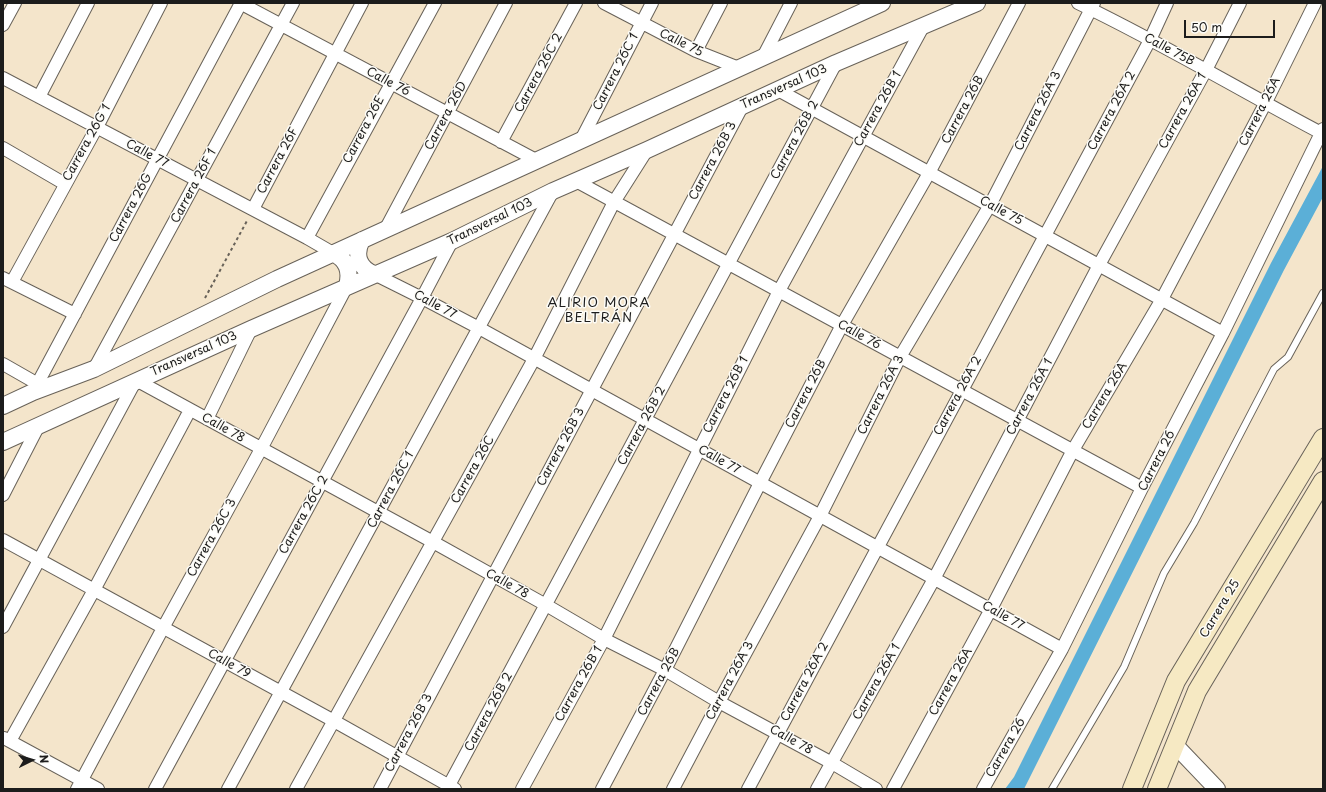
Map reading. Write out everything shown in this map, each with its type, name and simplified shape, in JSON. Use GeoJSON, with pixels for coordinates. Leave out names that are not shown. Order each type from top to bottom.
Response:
{"type":"FeatureCollection","features":[{"type":"Feature","properties":{"kind":"main road","name":"Carrera 25"},"geometry":{"type":"LineString","coordinates":[[1132,789],[1176,681],[1323,438]]}},
{"type":"Feature","properties":{"kind":"main road","name":"Carrera 25"},"geometry":{"type":"LineString","coordinates":[[1157,789],[1197,691],[1323,481]]}},
{"type":"Feature","properties":{"kind":"street"},"geometry":{"type":"LineString","coordinates":[[3,25],[15,3]]}},
{"type":"Feature","properties":{"kind":"street"},"geometry":{"type":"LineString","coordinates":[[39,97],[88,3]]}},
{"type":"Feature","properties":{"kind":"street","name":"Carrera 26G 1"},"geometry":{"type":"LineString","coordinates":[[7,280],[65,184],[97,127],[161,3]]}},
{"type":"Feature","properties":{"kind":"street","name":"Calle 76"},"geometry":{"type":"LineString","coordinates":[[240,3],[536,160]]}},
{"type":"Feature","properties":{"kind":"street","name":"Carrera 26G"},"geometry":{"type":"LineString","coordinates":[[35,388],[240,3]]}},
{"type":"Feature","properties":{"kind":"street","name":"Carrera 26F 1"},"geometry":{"type":"LineString","coordinates":[[94,369],[293,3]]}},
{"type":"Feature","properties":{"kind":"street","name":"Carrera 26F"},"geometry":{"type":"LineString","coordinates":[[253,209],[362,3]]}},
{"type":"Feature","properties":{"kind":"street","name":"Carrera 26E"},"geometry":{"type":"LineString","coordinates":[[307,238],[390,83],[435,3]]}},
{"type":"Feature","properties":{"kind":"street","name":"Carrera 26D"},"geometry":{"type":"LineString","coordinates":[[385,230],[506,3]]}},
{"type":"Feature","properties":{"kind":"street","name":"Carrera 26C 2"},"geometry":{"type":"LineString","coordinates":[[501,142],[576,3]]}},
{"type":"Feature","properties":{"kind":"street","name":"Calle 75"},"geometry":{"type":"LineString","coordinates":[[604,3],[696,51],[739,68]]}},
{"type":"Feature","properties":{"kind":"street","name":"Carrera 26C 1"},"geometry":{"type":"LineString","coordinates":[[581,140],[652,3]]}},
{"type":"Feature","properties":{"kind":"street"},"geometry":{"type":"LineString","coordinates":[[696,51],[721,3]]}},
{"type":"Feature","properties":{"kind":"street"},"geometry":{"type":"LineString","coordinates":[[763,57],[791,3]]}},
{"type":"Feature","properties":{"kind":"street"},"geometry":{"type":"LineString","coordinates":[[3,406],[35,388],[94,369],[229,302],[333,253],[763,57],[864,8],[882,3]]}},
{"type":"Feature","properties":{"kind":"street","name":"Transversal 103"},"geometry":{"type":"LineString","coordinates":[[3,442],[251,328],[452,241],[553,191],[647,150],[836,63],[977,3]]}},
{"type":"Feature","properties":{"kind":"street","name":"Carrera 26B"},"geometry":{"type":"LineString","coordinates":[[602,789],[665,670],[842,325],[929,172],[1019,3]]}},
{"type":"Feature","properties":{"kind":"street","name":"Calle 75B"},"geometry":{"type":"LineString","coordinates":[[1078,3],[1092,6],[1265,104],[1322,132]]}},
{"type":"Feature","properties":{"kind":"street","name":"Carrera 26A 2"},"geometry":{"type":"LineString","coordinates":[[748,789],[777,732],[1150,40],[1167,3]]}},
{"type":"Feature","properties":{"kind":"street","name":"Carrera 26A 1"},"geometry":{"type":"LineString","coordinates":[[817,789],[934,579],[1099,265],[1206,70],[1240,3]]}},
{"type":"Feature","properties":{"kind":"street","name":"Carrera 26A"},"geometry":{"type":"LineString","coordinates":[[893,789],[991,610],[1073,450],[1162,299],[1265,104],[1315,3]]}},
{"type":"Feature","properties":{"kind":"street","name":"Carrera 26A 3"},"geometry":{"type":"LineString","coordinates":[[673,789],[820,516],[900,357],[990,206],[1092,6]]}},
{"type":"Feature","properties":{"kind":"street","name":"Carrera 26B 1"},"geometry":{"type":"LineString","coordinates":[[522,789],[604,639],[779,291],[924,25]]}},
{"type":"Feature","properties":{"kind":"street","name":"Carrera 26B 2"},"geometry":{"type":"LineString","coordinates":[[450,788],[546,605],[836,63]]}},
{"type":"Feature","properties":{"kind":"street","name":"Calle 77"},"geometry":{"type":"LineString","coordinates":[[3,78],[253,209],[333,253]]}},
{"type":"Feature","properties":{"kind":"street","name":"Calle 75"},"geometry":{"type":"LineString","coordinates":[[778,90],[1223,333]]}},
{"type":"Feature","properties":{"kind":"street","name":"Carrera 26B 3"},"geometry":{"type":"LineString","coordinates":[[380,789],[743,105]]}},
{"type":"Feature","properties":{"kind":"street","name":"Carrera 26"},"geometry":{"type":"LineString","coordinates":[[983,789],[1062,649],[1142,488],[1223,333],[1322,132]]}},
{"type":"Feature","properties":{"kind":"street"},"geometry":{"type":"LineString","coordinates":[[3,148],[65,184]]}},
{"type":"Feature","properties":{"kind":"street","name":"Carrera 26C"},"geometry":{"type":"LineString","coordinates":[[296,789],[534,359],[614,202],[647,150]]}},
{"type":"Feature","properties":{"kind":"street","name":"Calle 76"},"geometry":{"type":"LineString","coordinates":[[576,181],[1142,488]]}},
{"type":"Feature","properties":{"kind":"street","name":"Carrera 26C 1"},"geometry":{"type":"LineString","coordinates":[[228,789],[553,191]]}},
{"type":"Feature","properties":{"kind":"street"},"geometry":{"type":"LineString","coordinates":[[362,240],[358,251],[358,258],[364,268],[374,274]]}},
{"type":"Feature","properties":{"kind":"street","name":"Carrera 26C 2"},"geometry":{"type":"LineString","coordinates":[[155,789],[452,241]]}},
{"type":"Feature","properties":{"kind":"street"},"geometry":{"type":"LineString","coordinates":[[333,253],[346,263],[349,270],[347,286]]}},
{"type":"Feature","properties":{"kind":"street","name":"Calle 77"},"geometry":{"type":"LineString","coordinates":[[374,274],[479,328],[1062,649]]}},
{"type":"Feature","properties":{"kind":"street"},"geometry":{"type":"LineString","coordinates":[[7,280],[75,314]]}},
{"type":"Feature","properties":{"kind":"street","name":"Carrera 26C 3"},"geometry":{"type":"LineString","coordinates":[[79,785],[261,449],[347,286]]}},
{"type":"Feature","properties":{"kind":"street"},"geometry":{"type":"LineString","coordinates":[[207,419],[251,328]]}},
{"type":"Feature","properties":{"kind":"street"},"geometry":{"type":"LineString","coordinates":[[3,364],[35,388]]}},
{"type":"Feature","properties":{"kind":"street"},"geometry":{"type":"LineString","coordinates":[[3,627],[136,380]]}},
{"type":"Feature","properties":{"kind":"street","name":"Calle 78"},"geometry":{"type":"LineString","coordinates":[[136,380],[433,542],[604,639],[665,670],[719,702],[832,762],[876,789]]}},
{"type":"Feature","properties":{"kind":"street"},"geometry":{"type":"LineString","coordinates":[[98,789],[79,785],[6,739],[94,590],[190,410]]}},
{"type":"Feature","properties":{"kind":"street"},"geometry":{"type":"LineString","coordinates":[[3,495],[39,425]]}},
{"type":"Feature","properties":{"kind":"street","name":"Calle 79"},"geometry":{"type":"LineString","coordinates":[[3,540],[334,721],[450,788]]}},
{"type":"Feature","properties":{"kind":"street"},"geometry":{"type":"LineString","coordinates":[[1175,745],[1217,789]]}},
{"type":"Feature","properties":{"kind":"lane"},"geometry":{"type":"LineString","coordinates":[[1052,789],[1124,667],[1164,573],[1194,523],[1274,369],[1288,357],[1323,293]]}},
{"type":"Feature","properties":{"kind":"path","name":"Carrera 26F"},"geometry":{"type":"LineString","coordinates":[[205,298],[253,209]]}},
{"type":"Feature","properties":{"kind":"water"},"geometry":{"type":"Polygon","coordinates":[[[1323,166],[1323,197],[1284,270],[1024,789],[1005,789],[1014,777],[1271,263],[1323,166]]]}},
{"type":"Feature","properties":{"kind":"district","name":"ALIRIO MORA BELTRÁN"},"geometry":{"type":"Point","coordinates":[599,310]}}]}
